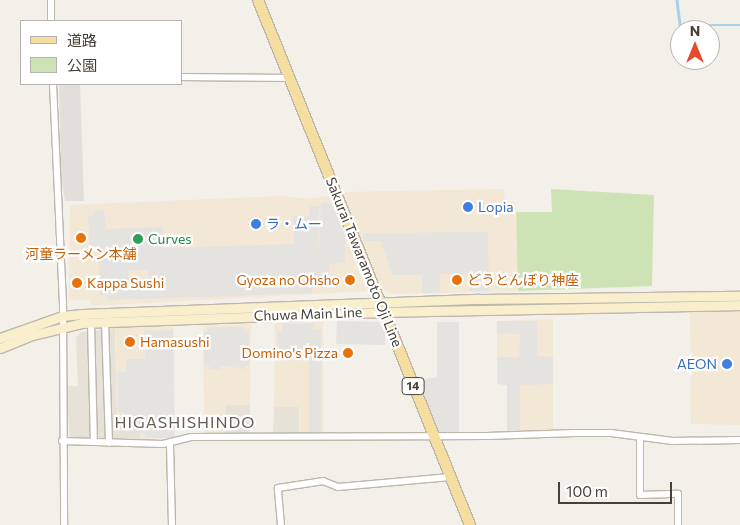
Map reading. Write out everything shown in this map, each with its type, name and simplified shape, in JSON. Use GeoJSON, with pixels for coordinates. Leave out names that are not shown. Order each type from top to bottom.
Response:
{"type":"FeatureCollection","features":[{"type":"Feature","properties":{"kind":"main road","name":"Sakurai Tawaramoto Oji Line"},"geometry":{"type":"LineString","coordinates":[[258,0],[292,78],[470,525]]}},
{"type":"Feature","properties":{"kind":"main road","name":"Chuwa Main Line"},"geometry":{"type":"LineString","coordinates":[[0,338],[62,316],[740,296]]}},
{"type":"Feature","properties":{"kind":"main road","name":"Chuwa Main Line"},"geometry":{"type":"LineString","coordinates":[[0,348],[61,327],[91,322],[382,307],[740,305]]}},
{"type":"Feature","properties":{"kind":"street"},"geometry":{"type":"LineString","coordinates":[[51,0],[51,20]]}},
{"type":"Feature","properties":{"kind":"street"},"geometry":{"type":"LineString","coordinates":[[182,78],[292,78]]}},
{"type":"Feature","properties":{"kind":"street"},"geometry":{"type":"LineString","coordinates":[[53,85],[62,316],[64,525]]}},
{"type":"Feature","properties":{"kind":"street"},"geometry":{"type":"LineString","coordinates":[[91,322],[94,442]]}},
{"type":"Feature","properties":{"kind":"street"},"geometry":{"type":"LineString","coordinates":[[105,322],[109,443]]}},
{"type":"Feature","properties":{"kind":"street"},"geometry":{"type":"LineString","coordinates":[[62,441],[170,444],[191,437],[434,436],[575,433],[672,441],[740,440]]}},
{"type":"Feature","properties":{"kind":"street"},"geometry":{"type":"LineString","coordinates":[[640,437],[640,495],[678,494],[678,525]]}},
{"type":"Feature","properties":{"kind":"street"},"geometry":{"type":"LineString","coordinates":[[170,444],[172,525]]}},
{"type":"Feature","properties":{"kind":"street"},"geometry":{"type":"LineString","coordinates":[[281,525],[278,488],[323,481],[338,487],[451,477]]}},
{"type":"Feature","properties":{"kind":"shaded area"},"geometry":{"type":"Polygon","coordinates":[[[59,85],[80,85],[84,201],[65,201],[61,176],[59,85]]]}},
{"type":"Feature","properties":{"kind":"shaded area"},"geometry":{"type":"Polygon","coordinates":[[[504,189],[505,202],[515,202],[518,291],[392,294],[381,287],[340,192],[504,189]]]}},
{"type":"Feature","properties":{"kind":"shaded area"},"geometry":{"type":"Polygon","coordinates":[[[282,196],[309,199],[329,196],[367,291],[92,306],[90,300],[69,300],[70,205],[282,196]]]}},
{"type":"Feature","properties":{"kind":"shaded area"},"geometry":{"type":"Polygon","coordinates":[[[321,203],[331,203],[345,234],[345,263],[329,264],[329,288],[312,288],[312,293],[108,300],[107,294],[100,295],[98,246],[90,246],[88,216],[94,215],[94,211],[104,210],[106,229],[163,227],[164,248],[294,244],[293,216],[309,216],[310,206],[319,206],[318,264],[321,203]],[[128,270],[129,283],[149,283],[148,270],[128,270]]]}},
{"type":"Feature","properties":{"kind":"shaded area"},"geometry":{"type":"Polygon","coordinates":[[[488,232],[489,291],[470,291],[470,274],[440,274],[440,293],[422,293],[422,275],[392,275],[381,241],[363,241],[363,233],[488,232]]]}},
{"type":"Feature","properties":{"kind":"shaded area"},"geometry":{"type":"Polygon","coordinates":[[[690,312],[740,312],[740,425],[691,424],[690,312]]]}},
{"type":"Feature","properties":{"kind":"shaded area"},"geometry":{"type":"Polygon","coordinates":[[[553,319],[553,431],[507,432],[507,385],[497,384],[497,321],[553,319]]]}},
{"type":"Feature","properties":{"kind":"shaded area"},"geometry":{"type":"Polygon","coordinates":[[[337,321],[379,322],[385,330],[385,345],[336,344],[337,321]]]}},
{"type":"Feature","properties":{"kind":"shaded area"},"geometry":{"type":"Polygon","coordinates":[[[497,321],[537,321],[537,356],[553,357],[553,384],[520,385],[520,432],[507,432],[507,385],[497,384],[497,357],[519,357],[520,334],[497,333],[497,321]]]}},
{"type":"Feature","properties":{"kind":"shaded area"},"geometry":{"type":"Polygon","coordinates":[[[323,322],[323,434],[299,433],[299,407],[274,407],[275,323],[323,322]]]}},
{"type":"Feature","properties":{"kind":"shaded area"},"geometry":{"type":"Polygon","coordinates":[[[437,322],[459,322],[459,433],[437,433],[418,380],[437,377],[437,322]]]}},
{"type":"Feature","properties":{"kind":"shaded area"},"geometry":{"type":"Polygon","coordinates":[[[314,323],[314,329],[321,329],[321,434],[309,433],[309,360],[277,357],[278,331],[282,331],[283,324],[314,323]]]}},
{"type":"Feature","properties":{"kind":"shaded area"},"geometry":{"type":"Polygon","coordinates":[[[251,324],[250,405],[226,405],[226,433],[204,433],[203,326],[251,324]]]}},
{"type":"Feature","properties":{"kind":"shaded area"},"geometry":{"type":"Polygon","coordinates":[[[173,326],[175,438],[140,439],[140,417],[117,417],[115,328],[173,326]]]}},
{"type":"Feature","properties":{"kind":"shaded area"},"geometry":{"type":"Polygon","coordinates":[[[209,327],[244,327],[244,331],[249,331],[249,365],[245,365],[245,369],[221,365],[220,369],[209,369],[209,365],[204,365],[204,332],[208,331],[209,327]]]}},
{"type":"Feature","properties":{"kind":"shaded area"},"geometry":{"type":"Polygon","coordinates":[[[115,328],[117,417],[140,417],[140,439],[70,438],[66,386],[78,386],[76,338],[81,332],[115,328]]]}},
{"type":"Feature","properties":{"kind":"shaded area"},"geometry":{"type":"Polygon","coordinates":[[[173,330],[175,438],[145,438],[145,433],[140,433],[140,417],[124,417],[124,412],[118,412],[117,372],[126,372],[126,359],[145,359],[144,331],[173,330]]]}},
{"type":"Feature","properties":{"kind":"shaded area"},"geometry":{"type":"Polygon","coordinates":[[[226,405],[250,405],[250,433],[226,433],[226,405]]]}},
{"type":"Feature","properties":{"kind":"shaded area"},"geometry":{"type":"Polygon","coordinates":[[[274,407],[299,407],[299,433],[273,433],[274,407]]]}},
{"type":"Feature","properties":{"kind":"green space"},"geometry":{"type":"Polygon","coordinates":[[[551,189],[654,195],[652,286],[518,291],[516,212],[552,212],[551,189]]]}},
{"type":"Feature","properties":{"kind":"waterway"},"geometry":{"type":"LineString","coordinates":[[677,0],[680,25],[740,25]]}},
{"type":"Feature","properties":{"kind":"place","name":"Lopia"},"geometry":{"type":"Point","coordinates":[468,207]}},
{"type":"Feature","properties":{"kind":"place","name":"ラ・ムー"},"geometry":{"type":"Point","coordinates":[256,224]}},
{"type":"Feature","properties":{"kind":"place","name":"河童ラーメン本舗"},"geometry":{"type":"Point","coordinates":[81,238]}},
{"type":"Feature","properties":{"kind":"place","name":"Curves"},"geometry":{"type":"Point","coordinates":[138,239]}},
{"type":"Feature","properties":{"kind":"place","name":"Gyoza no Ohsho"},"geometry":{"type":"Point","coordinates":[350,280]}},
{"type":"Feature","properties":{"kind":"place","name":"どうとんぼり神座"},"geometry":{"type":"Point","coordinates":[457,280]}},
{"type":"Feature","properties":{"kind":"place","name":"Kappa Sushi"},"geometry":{"type":"Point","coordinates":[77,283]}},
{"type":"Feature","properties":{"kind":"place","name":"Hamasushi"},"geometry":{"type":"Point","coordinates":[130,342]}},
{"type":"Feature","properties":{"kind":"place","name":"Domino's Pizza"},"geometry":{"type":"Point","coordinates":[348,353]}},
{"type":"Feature","properties":{"kind":"place","name":"AEON"},"geometry":{"type":"Point","coordinates":[727,364]}},
{"type":"Feature","properties":{"kind":"district","name":"HIGASHISHINDO"},"geometry":{"type":"Point","coordinates":[185,422]}}]}
